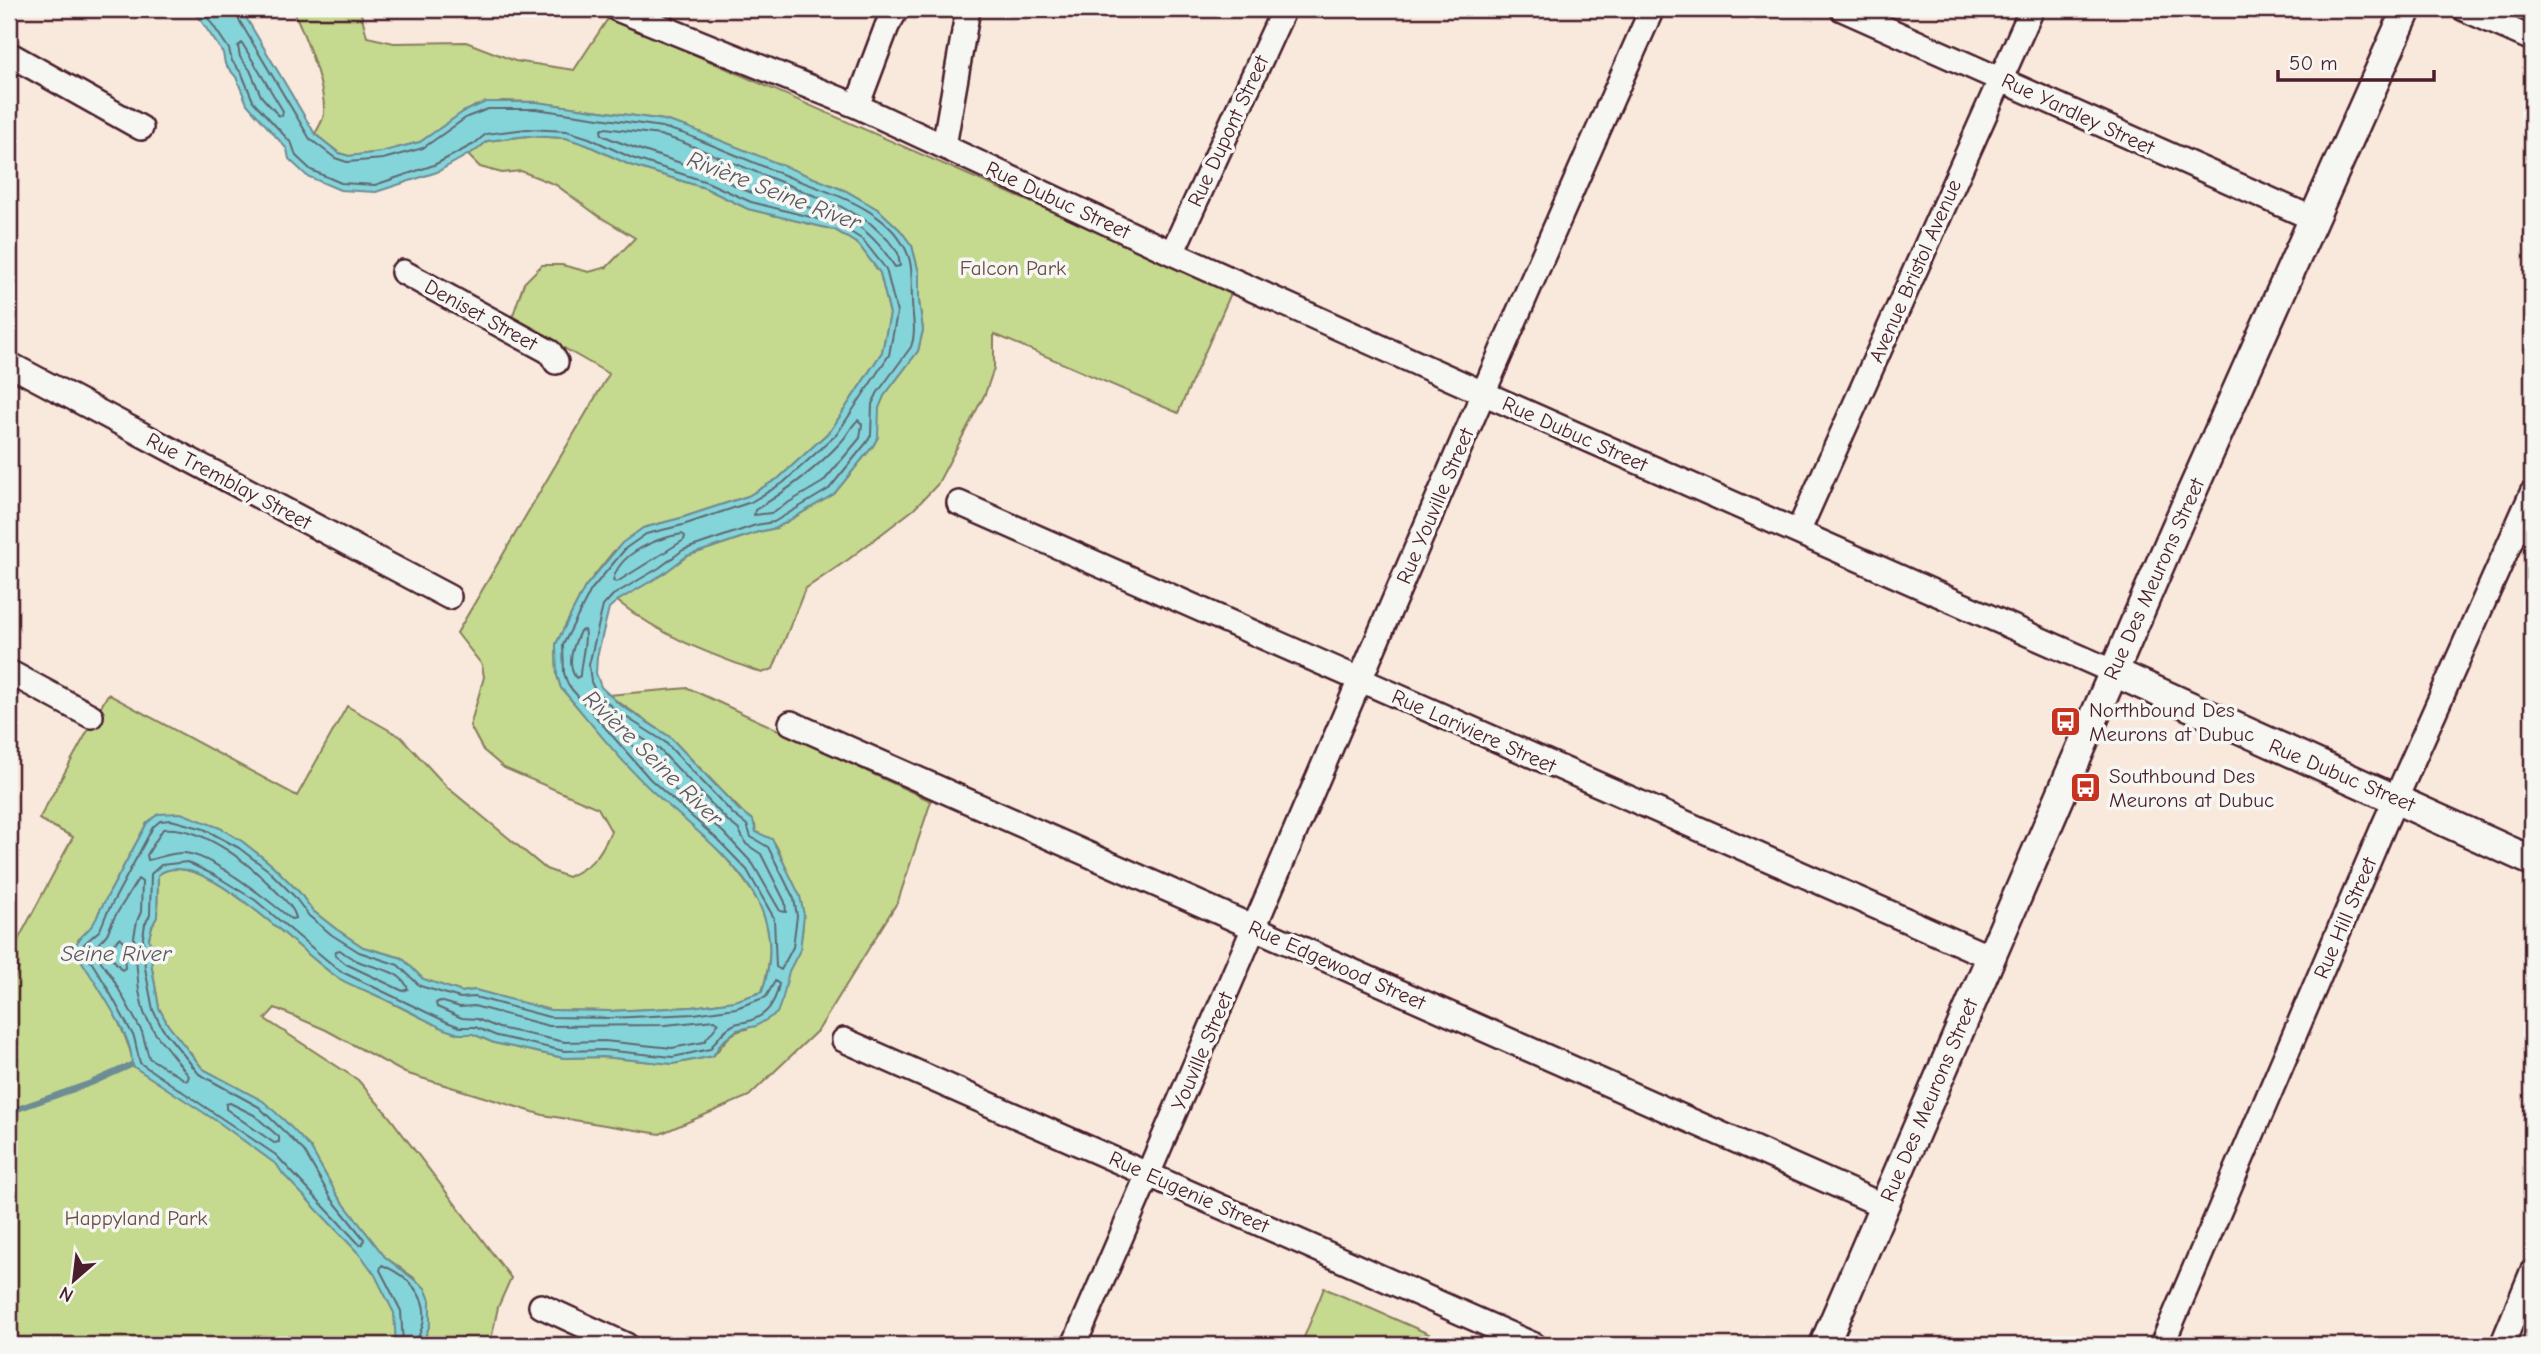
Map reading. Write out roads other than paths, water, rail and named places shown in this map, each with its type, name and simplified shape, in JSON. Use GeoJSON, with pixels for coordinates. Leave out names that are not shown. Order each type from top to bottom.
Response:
{"type":"FeatureCollection","features":[{"type":"Feature","properties":{"kind":"street","name":"Rue Dubuc Street"},"geometry":{"type":"LineString","coordinates":[[617,9],[857,106],[1172,253],[2532,861]]}},
{"type":"Feature","properties":{"kind":"street"},"geometry":{"type":"LineString","coordinates":[[857,106],[887,26],[897,9]]}},
{"type":"Feature","properties":{"kind":"street"},"geometry":{"type":"LineString","coordinates":[[944,146],[968,9]]}},
{"type":"Feature","properties":{"kind":"street","name":"Rue Dupont Street"},"geometry":{"type":"LineString","coordinates":[[1172,253],[1284,9]]}},
{"type":"Feature","properties":{"kind":"street","name":"Rue Youville Street"},"geometry":{"type":"LineString","coordinates":[[1254,928],[1483,393],[1652,9]]}},
{"type":"Feature","properties":{"kind":"street","name":"Rue Yardley Street"},"geometry":{"type":"LineString","coordinates":[[1842,9],[2314,219]]}},
{"type":"Feature","properties":{"kind":"street","name":"Avenue Bristol Avenue"},"geometry":{"type":"LineString","coordinates":[[1798,532],[2032,9]]}},
{"type":"Feature","properties":{"kind":"street","name":"Rue Des Meurons Street"},"geometry":{"type":"LineString","coordinates":[[1824,1345],[2113,672],[2407,9]]}},
{"type":"Feature","properties":{"kind":"street"},"geometry":{"type":"LineString","coordinates":[[2464,9],[2532,39]]}},
{"type":"Feature","properties":{"kind":"street"},"geometry":{"type":"LineString","coordinates":[[9,54],[141,128]]}},
{"type":"Feature","properties":{"kind":"street","name":"Deniset Street"},"geometry":{"type":"LineString","coordinates":[[402,272],[550,352],[556,362]]}},
{"type":"Feature","properties":{"kind":"street","name":"Rue Tremblay Street"},"geometry":{"type":"LineString","coordinates":[[9,364],[449,597]]}},
{"type":"Feature","properties":{"kind":"street","name":"Rue Hill Street"},"geometry":{"type":"LineString","coordinates":[[2162,1345],[2396,798],[2532,493]]}},
{"type":"Feature","properties":{"kind":"street","name":"Rue Lariviere Street"},"geometry":{"type":"LineString","coordinates":[[959,503],[1990,957]]}},
{"type":"Feature","properties":{"kind":"street"},"geometry":{"type":"LineString","coordinates":[[9,672],[91,716]]}},
{"type":"Feature","properties":{"kind":"street","name":"Rue Edgewood Street"},"geometry":{"type":"LineString","coordinates":[[791,723],[1884,1206]]}},
{"type":"Feature","properties":{"kind":"street","name":"Youville Street"},"geometry":{"type":"LineString","coordinates":[[1150,1174],[1254,928]]}},
{"type":"Feature","properties":{"kind":"street","name":"Rue Eugenie Street"},"geometry":{"type":"LineString","coordinates":[[844,1040],[1534,1345]]}},
{"type":"Feature","properties":{"kind":"street"},"geometry":{"type":"LineString","coordinates":[[1074,1345],[1150,1174]]}},
{"type":"Feature","properties":{"kind":"street"},"geometry":{"type":"LineString","coordinates":[[2502,1345],[2532,1272]]}},
{"type":"Feature","properties":{"kind":"street"},"geometry":{"type":"LineString","coordinates":[[541,1306],[626,1345]]}},
{"type":"Feature","properties":{"kind":"water","name":"Seine River"},"geometry":{"type":"Polygon","coordinates":[[[193,9],[241,9],[315,134],[339,153],[349,156],[381,152],[420,142],[463,112],[486,102],[536,102],[664,120],[846,191],[879,210],[912,246],[919,273],[923,330],[918,351],[884,396],[879,408],[878,437],[873,446],[834,494],[776,528],[687,556],[663,574],[617,601],[609,608],[597,657],[596,673],[601,687],[619,704],[670,737],[739,810],[753,820],[756,832],[772,839],[800,896],[804,915],[800,950],[789,971],[777,1013],[756,1026],[737,1030],[721,1043],[713,1056],[673,1064],[603,1057],[564,1058],[494,1043],[473,1034],[459,1034],[444,1029],[341,979],[250,906],[224,887],[198,874],[176,869],[158,875],[157,917],[149,938],[159,1008],[168,1025],[203,1069],[263,1101],[284,1120],[310,1147],[337,1195],[385,1257],[425,1288],[430,1300],[430,1324],[422,1345],[396,1345],[394,1313],[375,1275],[362,1257],[277,1165],[221,1124],[131,1065],[127,1040],[110,1006],[74,948],[94,923],[147,823],[158,814],[181,813],[220,828],[243,842],[272,865],[299,892],[313,911],[363,947],[402,958],[423,979],[462,992],[475,990],[550,1010],[610,1011],[692,1007],[735,1001],[762,992],[769,957],[767,926],[756,898],[739,873],[718,850],[635,774],[561,688],[557,675],[556,644],[585,587],[622,543],[643,528],[748,496],[779,478],[831,430],[882,352],[890,314],[880,273],[859,245],[835,230],[748,209],[705,188],[630,165],[566,138],[527,136],[487,141],[437,172],[376,192],[340,190],[307,176],[289,159],[287,149],[247,104],[236,77],[225,64],[223,53],[193,9]]]}},
{"type":"Feature","properties":{"kind":"waterway"},"geometry":{"type":"LineString","coordinates":[[9,1112],[91,1083],[131,1065]]}},
{"type":"Feature","properties":{"kind":"place","name":"Northbound Des Meurons at Dubuc"},"geometry":{"type":"Point","coordinates":[2066,722]}},
{"type":"Feature","properties":{"kind":"place","name":"Southbound Des Meurons at Dubuc"},"geometry":{"type":"Point","coordinates":[2086,788]}},
{"type":"Feature","properties":{"kind":"water label","name":"Rivière Seine River"},"geometry":{"type":"Point","coordinates":[774,191]}},
{"type":"Feature","properties":{"kind":"water label","name":"Rivière Seine River"},"geometry":{"type":"Point","coordinates":[653,758]}},
{"type":"Feature","properties":{"kind":"park label","name":"Falcon Park"},"geometry":{"type":"Point","coordinates":[1013,268]}},
{"type":"Feature","properties":{"kind":"park label","name":"Happyland Park"},"geometry":{"type":"Point","coordinates":[136,1218]}}]}
